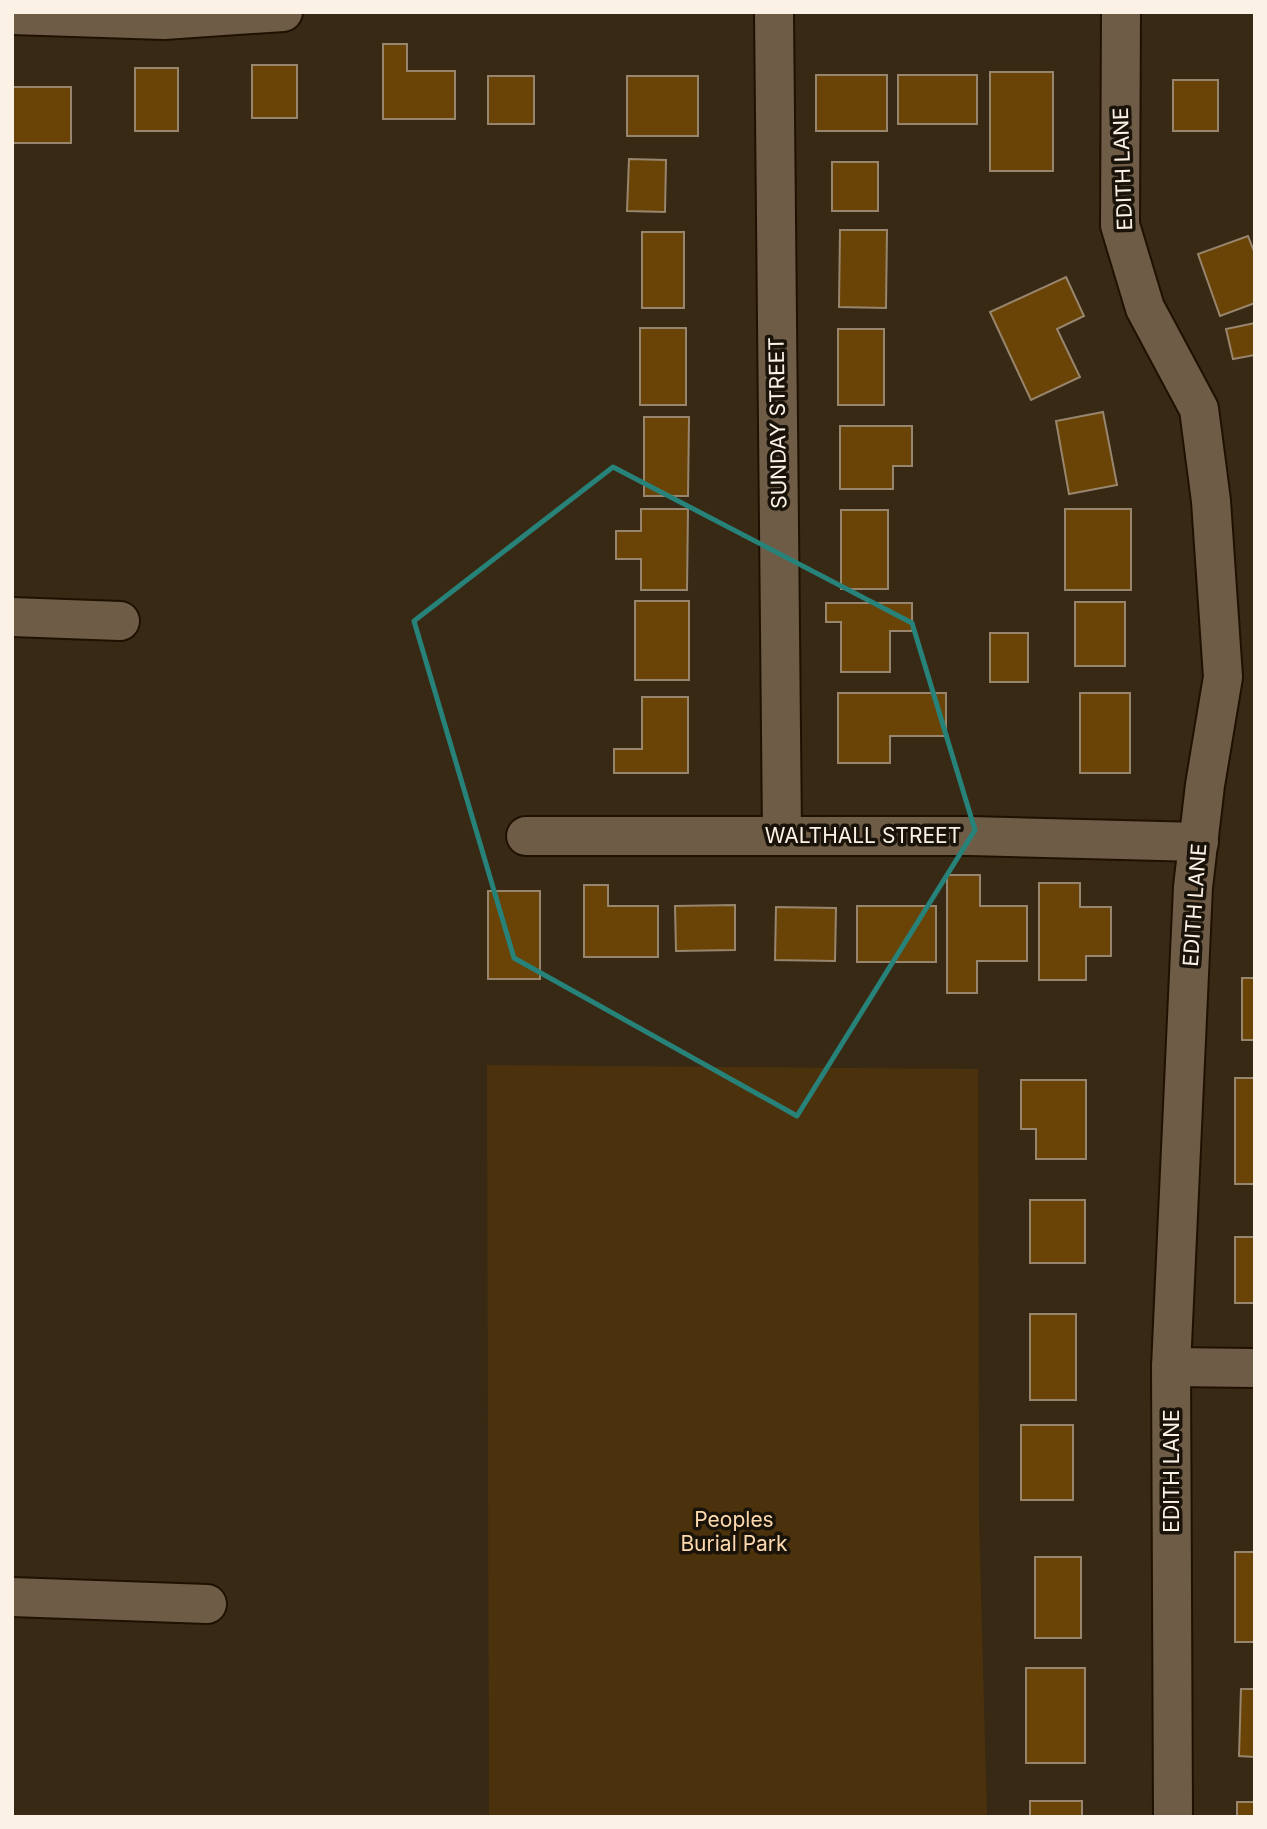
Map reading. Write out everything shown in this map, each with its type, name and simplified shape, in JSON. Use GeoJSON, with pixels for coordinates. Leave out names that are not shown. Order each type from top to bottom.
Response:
{"type":"FeatureCollection","features":[{"type":"Feature","properties":{"kind":"street"},"geometry":{"type":"LineString","coordinates":[[12,15],[164,20],[283,12]]}},
{"type":"Feature","properties":{"kind":"street","name":"SUNDAY STREET"},"geometry":{"type":"LineString","coordinates":[[774,12],[782,835]]}},
{"type":"Feature","properties":{"kind":"street","name":"EDITH LANE"},"geometry":{"type":"LineString","coordinates":[[1121,12],[1120,225],[1144,308],[1199,409],[1211,501],[1223,677],[1193,887],[1171,1367],[1173,1817]]}},
{"type":"Feature","properties":{"kind":"street"},"geometry":{"type":"LineString","coordinates":[[12,617],[120,621]]}},
{"type":"Feature","properties":{"kind":"street","name":"WALTHALL STREET"},"geometry":{"type":"LineString","coordinates":[[526,836],[782,835],[1199,842]]}},
{"type":"Feature","properties":{"kind":"street"},"geometry":{"type":"LineString","coordinates":[[1171,1367],[1255,1368]]}},
{"type":"Feature","properties":{"kind":"street"},"geometry":{"type":"LineString","coordinates":[[12,1597],[206,1604]]}},
{"type":"Feature","properties":{"kind":"highlighted area"},"geometry":{"type":"Polygon","coordinates":[[[613,467],[912,623],[975,830],[797,1116],[514,958],[414,621],[613,467]]]}},
{"type":"Feature","properties":{"kind":"green space","name":"Peoples Burial Park"},"geometry":{"type":"Polygon","coordinates":[[[487,1065],[978,1069],[979,1520],[987,1817],[489,1817],[487,1065]]]}},
{"type":"Feature","properties":{"kind":"building"},"geometry":{"type":"Polygon","coordinates":[[[383,44],[407,44],[407,71],[455,71],[455,119],[383,119],[383,44]]]}},
{"type":"Feature","properties":{"kind":"building"},"geometry":{"type":"Polygon","coordinates":[[[252,65],[297,65],[297,118],[252,118],[252,65]]]}},
{"type":"Feature","properties":{"kind":"building"},"geometry":{"type":"Polygon","coordinates":[[[135,68],[178,68],[178,131],[135,131],[135,68]]]}},
{"type":"Feature","properties":{"kind":"building"},"geometry":{"type":"Polygon","coordinates":[[[990,72],[1053,72],[1053,171],[990,171],[990,72]]]}},
{"type":"Feature","properties":{"kind":"building"},"geometry":{"type":"Polygon","coordinates":[[[816,75],[887,75],[887,131],[816,131],[816,75]]]}},
{"type":"Feature","properties":{"kind":"building"},"geometry":{"type":"Polygon","coordinates":[[[898,75],[977,75],[977,124],[898,124],[898,75]]]}},
{"type":"Feature","properties":{"kind":"building"},"geometry":{"type":"Polygon","coordinates":[[[488,76],[534,76],[534,124],[488,124],[488,76]]]}},
{"type":"Feature","properties":{"kind":"building"},"geometry":{"type":"Polygon","coordinates":[[[627,76],[698,76],[698,136],[627,136],[627,76]]]}},
{"type":"Feature","properties":{"kind":"building"},"geometry":{"type":"Polygon","coordinates":[[[1173,80],[1218,80],[1218,131],[1173,131],[1173,80]]]}},
{"type":"Feature","properties":{"kind":"building"},"geometry":{"type":"Polygon","coordinates":[[[12,87],[71,87],[71,143],[12,143],[12,87]]]}},
{"type":"Feature","properties":{"kind":"building"},"geometry":{"type":"Polygon","coordinates":[[[629,159],[666,160],[665,212],[627,211],[629,159]]]}},
{"type":"Feature","properties":{"kind":"building"},"geometry":{"type":"Polygon","coordinates":[[[832,162],[878,162],[878,211],[832,211],[832,162]]]}},
{"type":"Feature","properties":{"kind":"building"},"geometry":{"type":"Polygon","coordinates":[[[840,230],[887,230],[886,308],[839,307],[840,230]]]}},
{"type":"Feature","properties":{"kind":"building"},"geometry":{"type":"Polygon","coordinates":[[[642,232],[684,232],[684,308],[642,308],[642,232]]]}},
{"type":"Feature","properties":{"kind":"building"},"geometry":{"type":"Polygon","coordinates":[[[1248,236],[1255,254],[1255,303],[1220,316],[1198,254],[1248,236]]]}},
{"type":"Feature","properties":{"kind":"building"},"geometry":{"type":"Polygon","coordinates":[[[1066,277],[1084,316],[1057,329],[1080,377],[1031,400],[990,312],[1066,277]]]}},
{"type":"Feature","properties":{"kind":"building"},"geometry":{"type":"Polygon","coordinates":[[[1255,323],[1255,355],[1233,359],[1226,329],[1255,323]]]}},
{"type":"Feature","properties":{"kind":"building"},"geometry":{"type":"Polygon","coordinates":[[[640,328],[686,328],[686,405],[640,405],[640,328]]]}},
{"type":"Feature","properties":{"kind":"building"},"geometry":{"type":"Polygon","coordinates":[[[838,329],[884,329],[884,405],[838,405],[838,329]]]}},
{"type":"Feature","properties":{"kind":"building"},"geometry":{"type":"Polygon","coordinates":[[[1103,412],[1117,485],[1069,494],[1056,421],[1103,412]]]}},
{"type":"Feature","properties":{"kind":"building"},"geometry":{"type":"Polygon","coordinates":[[[644,417],[689,417],[688,496],[644,496],[644,417]]]}},
{"type":"Feature","properties":{"kind":"building"},"geometry":{"type":"Polygon","coordinates":[[[840,426],[912,426],[912,466],[893,466],[893,489],[840,489],[840,426]]]}},
{"type":"Feature","properties":{"kind":"building"},"geometry":{"type":"Polygon","coordinates":[[[641,509],[688,509],[687,590],[641,590],[641,559],[616,559],[616,531],[641,531],[641,509]]]}},
{"type":"Feature","properties":{"kind":"building"},"geometry":{"type":"Polygon","coordinates":[[[1065,509],[1131,509],[1131,590],[1065,590],[1065,509]]]}},
{"type":"Feature","properties":{"kind":"building"},"geometry":{"type":"Polygon","coordinates":[[[841,510],[888,510],[888,589],[841,589],[841,510]]]}},
{"type":"Feature","properties":{"kind":"building"},"geometry":{"type":"Polygon","coordinates":[[[635,601],[689,601],[689,680],[635,680],[635,601]]]}},
{"type":"Feature","properties":{"kind":"building"},"geometry":{"type":"Polygon","coordinates":[[[1075,602],[1125,602],[1125,666],[1075,666],[1075,602]]]}},
{"type":"Feature","properties":{"kind":"building"},"geometry":{"type":"Polygon","coordinates":[[[826,603],[912,603],[912,631],[890,631],[890,672],[841,672],[841,622],[826,622],[826,603]]]}},
{"type":"Feature","properties":{"kind":"building"},"geometry":{"type":"Polygon","coordinates":[[[990,633],[1028,633],[1028,682],[990,682],[990,633]]]}},
{"type":"Feature","properties":{"kind":"building"},"geometry":{"type":"Polygon","coordinates":[[[838,693],[946,693],[946,736],[890,736],[890,763],[838,763],[838,693]]]}},
{"type":"Feature","properties":{"kind":"building"},"geometry":{"type":"Polygon","coordinates":[[[1080,693],[1130,693],[1130,773],[1080,773],[1080,693]]]}},
{"type":"Feature","properties":{"kind":"building"},"geometry":{"type":"Polygon","coordinates":[[[642,697],[688,697],[688,773],[614,773],[614,749],[642,749],[642,697]]]}},
{"type":"Feature","properties":{"kind":"building"},"geometry":{"type":"Polygon","coordinates":[[[947,875],[980,875],[980,906],[1027,906],[1027,961],[977,961],[977,993],[947,993],[947,875]]]}},
{"type":"Feature","properties":{"kind":"building"},"geometry":{"type":"Polygon","coordinates":[[[1039,883],[1080,883],[1080,907],[1111,907],[1111,956],[1086,956],[1086,980],[1039,980],[1039,883]]]}},
{"type":"Feature","properties":{"kind":"building"},"geometry":{"type":"Polygon","coordinates":[[[584,885],[608,885],[608,906],[658,906],[658,957],[584,957],[584,885]]]}},
{"type":"Feature","properties":{"kind":"building"},"geometry":{"type":"Polygon","coordinates":[[[488,891],[540,891],[540,979],[488,979],[488,891]]]}},
{"type":"Feature","properties":{"kind":"building"},"geometry":{"type":"Polygon","coordinates":[[[735,905],[735,950],[676,951],[675,906],[735,905]]]}},
{"type":"Feature","properties":{"kind":"building"},"geometry":{"type":"Polygon","coordinates":[[[857,906],[936,906],[936,962],[857,962],[857,906]]]}},
{"type":"Feature","properties":{"kind":"building"},"geometry":{"type":"Polygon","coordinates":[[[776,907],[836,908],[835,961],[775,960],[776,907]]]}},
{"type":"Feature","properties":{"kind":"building"},"geometry":{"type":"Polygon","coordinates":[[[1242,978],[1255,978],[1255,1040],[1242,1040],[1242,978]]]}},
{"type":"Feature","properties":{"kind":"building"},"geometry":{"type":"Polygon","coordinates":[[[1235,1078],[1255,1078],[1255,1184],[1235,1184],[1235,1078]]]}},
{"type":"Feature","properties":{"kind":"building"},"geometry":{"type":"Polygon","coordinates":[[[1021,1080],[1086,1080],[1086,1159],[1036,1159],[1036,1129],[1021,1129],[1021,1080]]]}},
{"type":"Feature","properties":{"kind":"building"},"geometry":{"type":"Polygon","coordinates":[[[1030,1200],[1085,1200],[1085,1263],[1030,1263],[1030,1200]]]}},
{"type":"Feature","properties":{"kind":"building"},"geometry":{"type":"Polygon","coordinates":[[[1235,1237],[1255,1237],[1255,1303],[1235,1303],[1235,1237]]]}},
{"type":"Feature","properties":{"kind":"building"},"geometry":{"type":"Polygon","coordinates":[[[1030,1314],[1076,1314],[1076,1400],[1030,1400],[1030,1314]]]}},
{"type":"Feature","properties":{"kind":"building"},"geometry":{"type":"Polygon","coordinates":[[[1021,1425],[1073,1425],[1073,1500],[1021,1500],[1021,1425]]]}},
{"type":"Feature","properties":{"kind":"building"},"geometry":{"type":"Polygon","coordinates":[[[1235,1552],[1255,1552],[1255,1642],[1235,1642],[1235,1552]]]}},
{"type":"Feature","properties":{"kind":"building"},"geometry":{"type":"Polygon","coordinates":[[[1035,1557],[1081,1557],[1081,1638],[1035,1638],[1035,1557]]]}},
{"type":"Feature","properties":{"kind":"building"},"geometry":{"type":"Polygon","coordinates":[[[1026,1668],[1085,1668],[1085,1763],[1026,1763],[1026,1668]]]}},
{"type":"Feature","properties":{"kind":"building"},"geometry":{"type":"Polygon","coordinates":[[[1241,1689],[1255,1689],[1255,1757],[1239,1756],[1241,1689]]]}},
{"type":"Feature","properties":{"kind":"building"},"geometry":{"type":"Polygon","coordinates":[[[1030,1801],[1082,1801],[1082,1817],[1030,1817],[1030,1801]]]}},
{"type":"Feature","properties":{"kind":"building"},"geometry":{"type":"Polygon","coordinates":[[[1237,1802],[1255,1802],[1255,1817],[1237,1817],[1237,1802]]]}}]}
